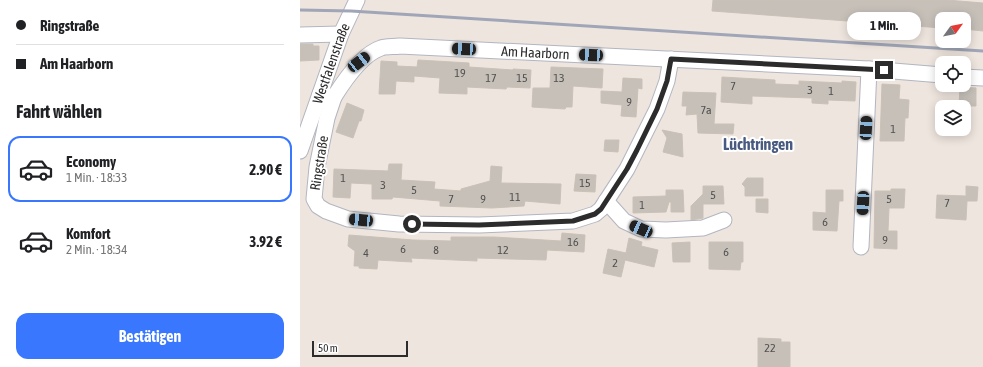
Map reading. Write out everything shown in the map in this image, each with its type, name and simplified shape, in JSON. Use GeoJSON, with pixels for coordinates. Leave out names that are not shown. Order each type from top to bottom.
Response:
{"type":"FeatureCollection","features":[{"type":"Feature","properties":{"kind":"street","name":"Westfalenstraße"},"geometry":{"type":"LineString","coordinates":[[300,151],[327,96],[341,34],[357,0]]}},
{"type":"Feature","properties":{"kind":"street"},"geometry":{"type":"LineString","coordinates":[[300,35],[341,34]]}},
{"type":"Feature","properties":{"kind":"street","name":"Am Haarborn"},"geometry":{"type":"LineString","coordinates":[[327,96],[359,62],[381,48],[400,46],[869,69],[935,74]]}},
{"type":"Feature","properties":{"kind":"street","name":"Ringstraße"},"geometry":{"type":"LineString","coordinates":[[327,96],[327,118],[317,167],[314,199],[318,206],[326,211],[348,219],[398,224],[479,225],[573,221],[595,214],[601,209],[627,169],[657,109],[667,81],[671,59]]}},
{"type":"Feature","properties":{"kind":"street"},"geometry":{"type":"LineString","coordinates":[[861,247],[869,69]]}},
{"type":"Feature","properties":{"kind":"street"},"geometry":{"type":"LineString","coordinates":[[971,77],[983,78]]}},
{"type":"Feature","properties":{"kind":"street"},"geometry":{"type":"LineString","coordinates":[[606,201],[624,221],[641,229],[666,230],[703,228],[724,220]]}},
{"type":"Feature","properties":{"kind":"building"},"geometry":{"type":"Polygon","coordinates":[[[713,0],[947,0],[983,3],[983,31],[971,30],[971,12],[935,12],[935,27],[712,11],[713,0]]]}},
{"type":"Feature","properties":{"kind":"building"},"geometry":{"type":"Polygon","coordinates":[[[300,44],[313,44],[313,46],[319,46],[319,60],[300,61],[300,44]]]}},
{"type":"Feature","properties":{"kind":"building"},"geometry":{"type":"Polygon","coordinates":[[[418,60],[469,63],[469,67],[531,70],[530,88],[507,87],[506,89],[467,87],[467,94],[439,93],[440,78],[414,76],[414,82],[396,81],[395,94],[379,94],[381,61],[397,62],[397,66],[417,67],[418,60]]]}},
{"type":"Feature","properties":{"kind":"building"},"geometry":{"type":"Polygon","coordinates":[[[551,67],[603,69],[602,88],[573,86],[572,107],[566,107],[565,109],[532,107],[533,88],[550,88],[551,67]]]}},
{"type":"Feature","properties":{"kind":"building"},"geometry":{"type":"Polygon","coordinates":[[[722,77],[775,80],[775,84],[799,85],[799,81],[842,83],[842,81],[856,82],[855,101],[828,100],[828,104],[812,103],[812,98],[752,96],[752,104],[721,102],[722,77]]]}},
{"type":"Feature","properties":{"kind":"building"},"geometry":{"type":"Polygon","coordinates":[[[623,78],[642,79],[642,89],[638,88],[636,117],[621,116],[622,105],[601,103],[601,91],[622,92],[623,78]]]}},
{"type":"Feature","properties":{"kind":"building"},"geometry":{"type":"Polygon","coordinates":[[[882,84],[900,85],[899,99],[909,100],[908,118],[905,118],[904,141],[880,141],[882,84]]]}},
{"type":"Feature","properties":{"kind":"building"},"geometry":{"type":"Polygon","coordinates":[[[971,88],[976,88],[976,106],[971,106],[971,100],[959,100],[960,92],[971,92],[971,88]]]}},
{"type":"Feature","properties":{"kind":"building"},"geometry":{"type":"Polygon","coordinates":[[[683,92],[716,93],[714,124],[734,124],[733,134],[698,133],[697,114],[686,115],[687,106],[682,106],[683,92]]]}},
{"type":"Feature","properties":{"kind":"building"},"geometry":{"type":"Polygon","coordinates":[[[347,103],[364,110],[361,121],[359,121],[353,138],[336,132],[347,103]]]}},
{"type":"Feature","properties":{"kind":"building"},"geometry":{"type":"Polygon","coordinates":[[[662,130],[682,134],[683,157],[663,152],[667,138],[662,130]]]}},
{"type":"Feature","properties":{"kind":"building"},"geometry":{"type":"Polygon","coordinates":[[[605,140],[619,140],[618,152],[604,151],[605,140]]]}},
{"type":"Feature","properties":{"kind":"building"},"geometry":{"type":"Polygon","coordinates":[[[389,164],[402,164],[401,180],[435,182],[434,189],[461,191],[461,189],[490,181],[491,166],[502,167],[501,183],[561,184],[560,204],[525,201],[524,206],[492,208],[440,206],[440,201],[393,197],[392,199],[372,199],[372,184],[351,183],[350,198],[333,197],[334,169],[388,171],[389,164]]]}},
{"type":"Feature","properties":{"kind":"building"},"geometry":{"type":"Polygon","coordinates":[[[576,174],[596,175],[595,192],[574,191],[576,174]]]}},
{"type":"Feature","properties":{"kind":"building"},"geometry":{"type":"Polygon","coordinates":[[[747,178],[763,178],[763,196],[745,196],[745,187],[742,184],[747,178]]]}},
{"type":"Feature","properties":{"kind":"building"},"geometry":{"type":"Polygon","coordinates":[[[703,186],[723,186],[724,204],[703,204],[703,218],[691,220],[691,206],[703,194],[703,186]]]}},
{"type":"Feature","properties":{"kind":"building"},"geometry":{"type":"Polygon","coordinates":[[[966,186],[978,187],[977,201],[967,201],[966,220],[936,218],[937,195],[966,196],[966,186]]]}},
{"type":"Feature","properties":{"kind":"building"},"geometry":{"type":"Polygon","coordinates":[[[891,189],[905,189],[904,208],[889,208],[888,231],[897,231],[897,249],[874,248],[875,191],[891,191],[891,189]]]}},
{"type":"Feature","properties":{"kind":"building"},"geometry":{"type":"Polygon","coordinates":[[[666,190],[683,190],[684,212],[671,212],[671,202],[669,202],[666,212],[633,213],[633,197],[666,196],[666,190]]]}},
{"type":"Feature","properties":{"kind":"building"},"geometry":{"type":"Polygon","coordinates":[[[826,190],[843,190],[843,201],[839,201],[837,231],[813,230],[813,212],[826,213],[826,190]]]}},
{"type":"Feature","properties":{"kind":"building"},"geometry":{"type":"Polygon","coordinates":[[[756,199],[768,199],[768,213],[756,212],[756,199]]]}},
{"type":"Feature","properties":{"kind":"building"},"geometry":{"type":"Polygon","coordinates":[[[562,233],[585,235],[584,252],[547,250],[546,260],[477,258],[477,261],[411,258],[412,262],[378,260],[377,269],[359,268],[359,266],[354,266],[355,251],[348,246],[349,235],[413,240],[451,241],[451,237],[494,237],[561,241],[562,233]]]}},
{"type":"Feature","properties":{"kind":"building"},"geometry":{"type":"Polygon","coordinates":[[[629,238],[642,242],[641,246],[658,250],[654,267],[625,260],[621,277],[603,273],[608,249],[626,253],[629,238]]]}},
{"type":"Feature","properties":{"kind":"building"},"geometry":{"type":"Polygon","coordinates":[[[690,242],[690,262],[673,262],[672,243],[690,242]]]}},
{"type":"Feature","properties":{"kind":"building"},"geometry":{"type":"Polygon","coordinates":[[[709,242],[743,242],[743,262],[741,262],[740,270],[709,269],[709,242]]]}},
{"type":"Feature","properties":{"kind":"building"},"geometry":{"type":"Polygon","coordinates":[[[758,338],[781,339],[781,342],[790,342],[790,367],[758,367],[758,338]]]}},
{"type":"Feature","properties":{"kind":"railway"},"geometry":{"type":"LineString","coordinates":[[300,10],[351,11],[983,51]]}},
{"type":"Feature","properties":{"kind":"district","name":"Lüchtringen"},"geometry":{"type":"Point","coordinates":[758,144]}},
{"type":"Feature","properties":{"kind":"route"},"geometry":{"type":"LineString","coordinates":[[412,224],[479,225],[573,221],[595,214],[601,209],[627,169],[637,150],[657,109],[667,81],[671,59],[884,70]]}}]}
